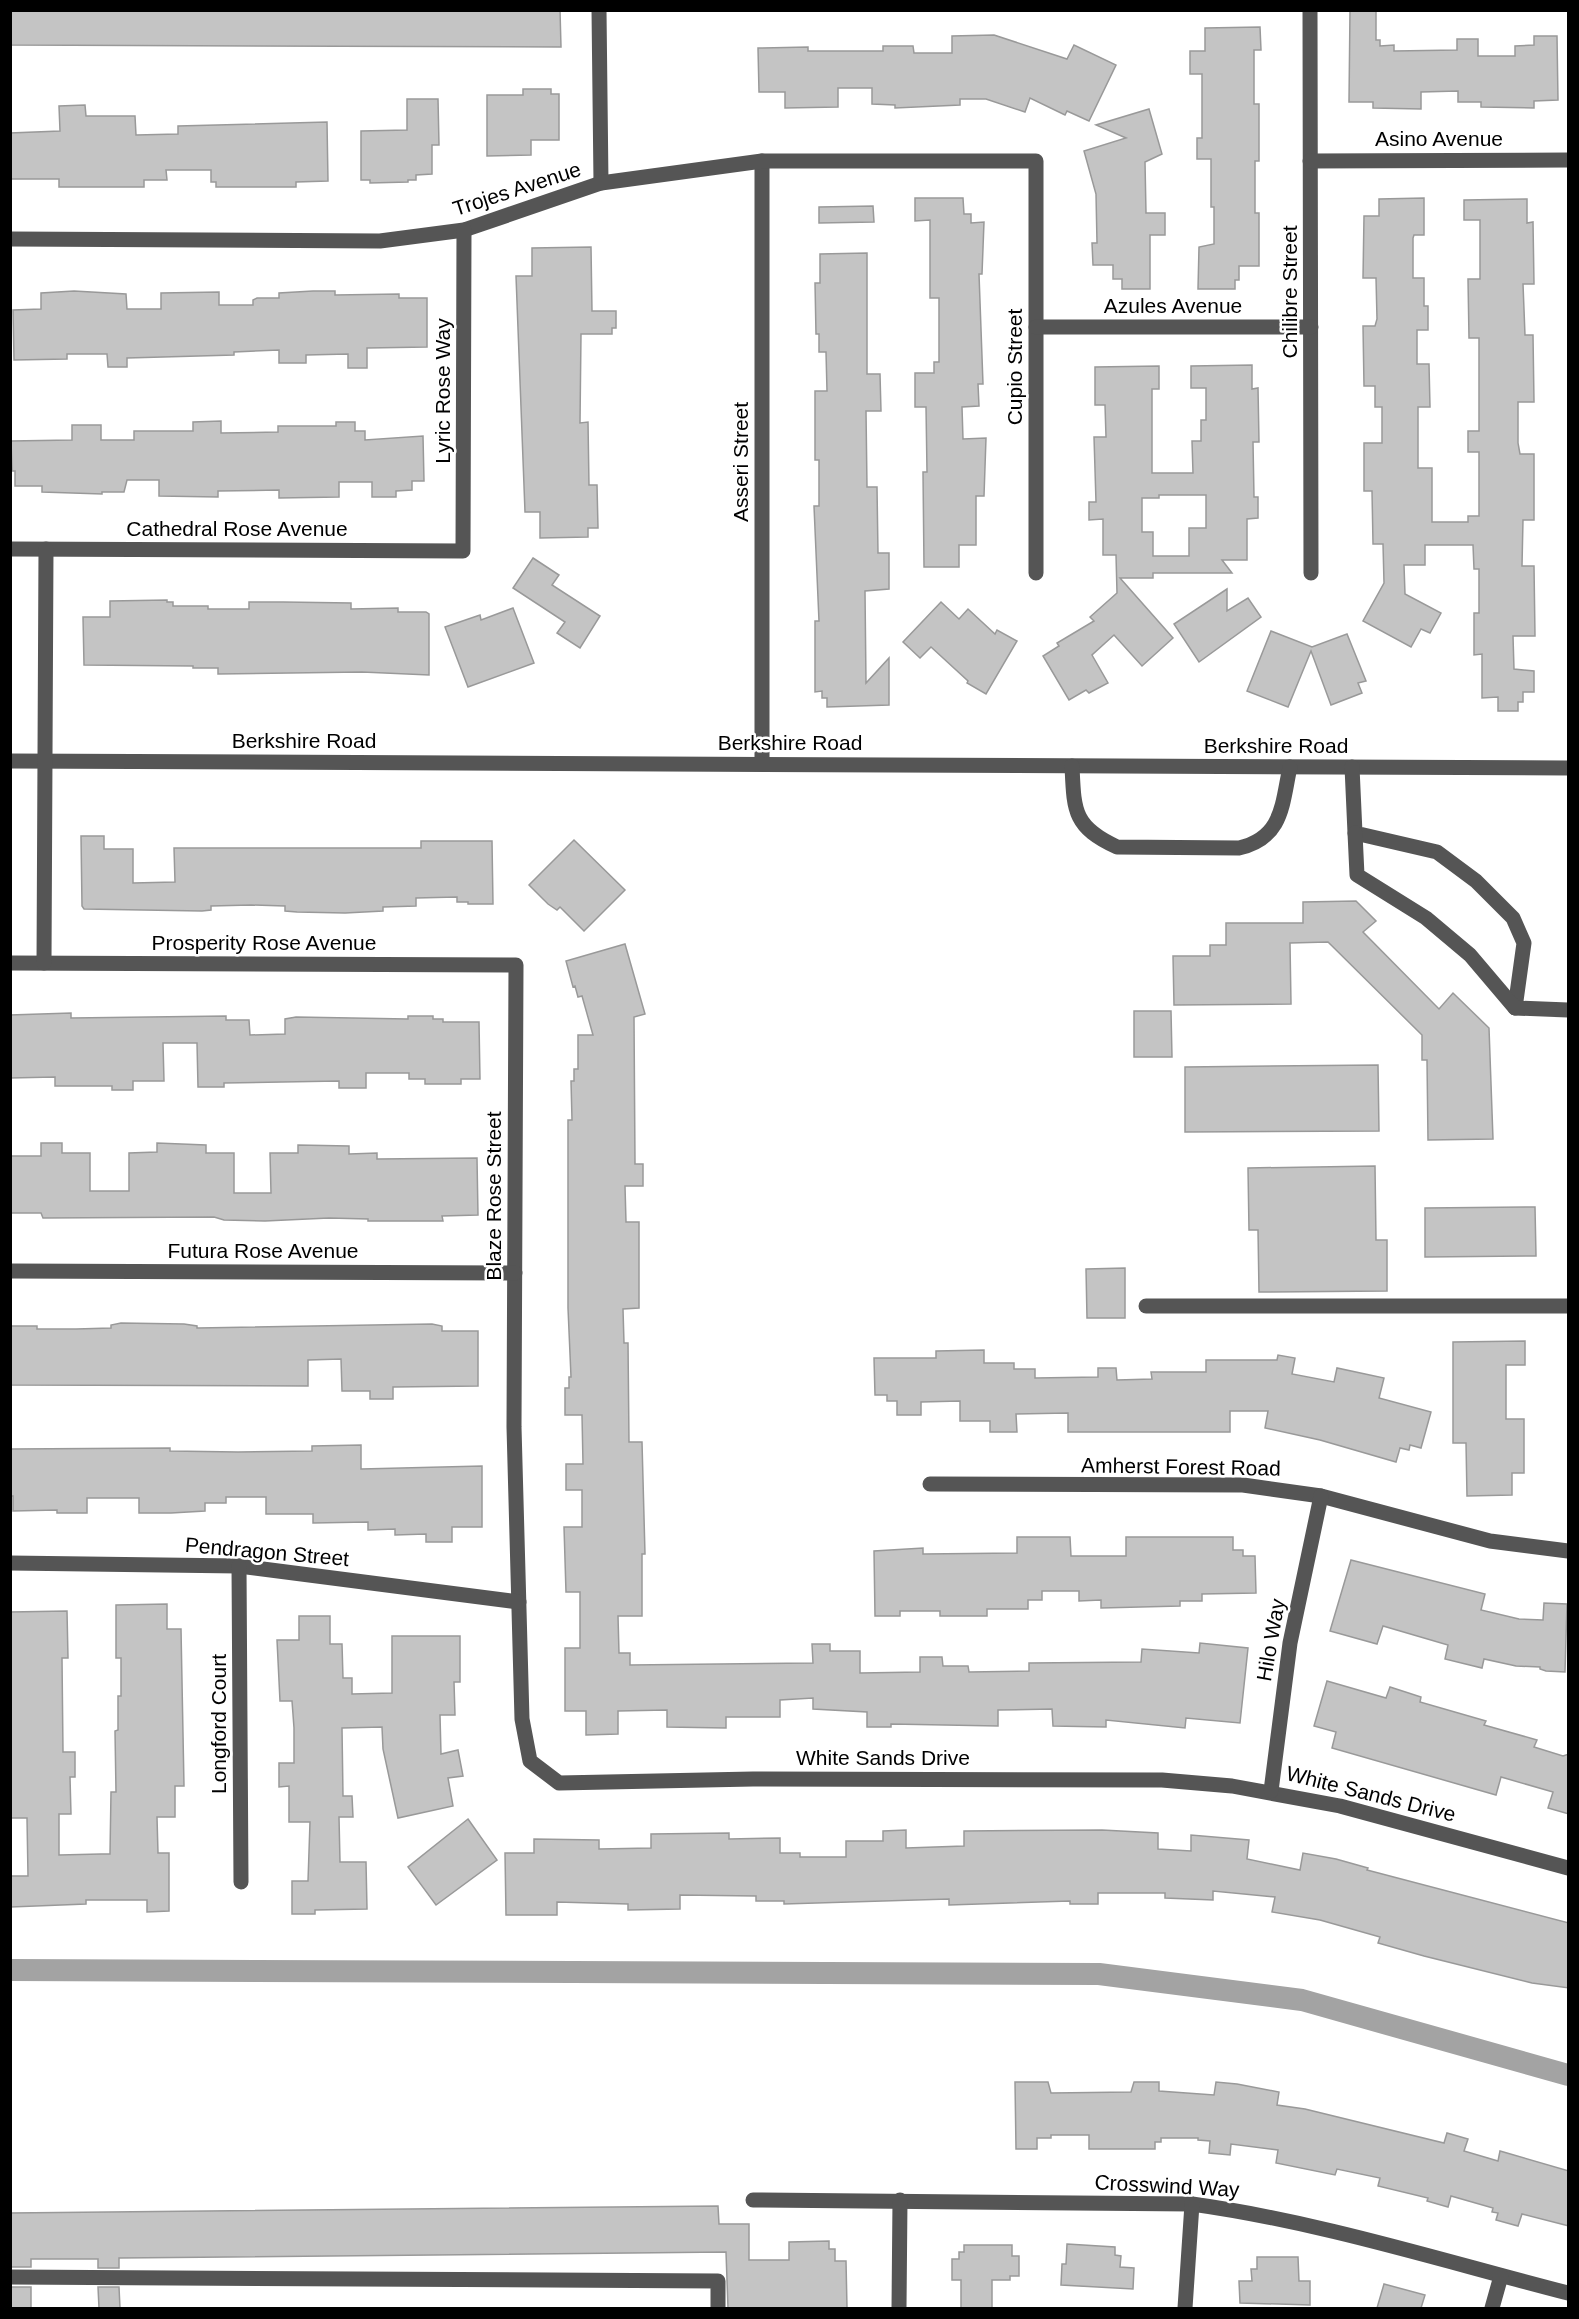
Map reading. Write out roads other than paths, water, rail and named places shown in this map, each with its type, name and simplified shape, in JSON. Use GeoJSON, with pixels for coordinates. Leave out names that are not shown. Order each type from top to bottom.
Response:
{"type":"FeatureCollection","features":[{"type":"Feature","properties":{"kind":"street"},"geometry":{"type":"LineString","coordinates":[[599,10],[601,183]]}},
{"type":"Feature","properties":{"kind":"street","name":"Chilibre Street"},"geometry":{"type":"LineString","coordinates":[[1311,10],[1311,573]]}},
{"type":"Feature","properties":{"kind":"street","name":"Asino Avenue"},"geometry":{"type":"LineString","coordinates":[[1311,161],[1569,160]]}},
{"type":"Feature","properties":{"kind":"street","name":"Trojes Avenue"},"geometry":{"type":"LineString","coordinates":[[10,239],[380,241],[464,230],[601,183],[762,161],[1036,161]]}},
{"type":"Feature","properties":{"kind":"street","name":"Asseri Street"},"geometry":{"type":"LineString","coordinates":[[762,161],[762,764]]}},
{"type":"Feature","properties":{"kind":"street","name":"Cupio Street"},"geometry":{"type":"LineString","coordinates":[[1036,161],[1036,573]]}},
{"type":"Feature","properties":{"kind":"street","name":"Lyric Rose Way"},"geometry":{"type":"LineString","coordinates":[[463,551],[464,230]]}},
{"type":"Feature","properties":{"kind":"street","name":"Azules Avenue"},"geometry":{"type":"LineString","coordinates":[[1036,327],[1311,327]]}},
{"type":"Feature","properties":{"kind":"street","name":"Cathedral Rose Avenue"},"geometry":{"type":"LineString","coordinates":[[10,549],[463,551]]}},
{"type":"Feature","properties":{"kind":"street"},"geometry":{"type":"LineString","coordinates":[[44,963],[46,549]]}},
{"type":"Feature","properties":{"kind":"street","name":"Berkshire Road"},"geometry":{"type":"LineString","coordinates":[[10,761],[1569,768]]}},
{"type":"Feature","properties":{"kind":"street"},"geometry":{"type":"LineString","coordinates":[[1072,766],[1074,810],[1079,821],[1099,839],[1117,847],[1239,848],[1257,842],[1278,824],[1290,767]]}},
{"type":"Feature","properties":{"kind":"street"},"geometry":{"type":"LineString","coordinates":[[1352,767],[1357,875],[1426,918],[1470,954],[1515,1008],[1569,1010]]}},
{"type":"Feature","properties":{"kind":"street"},"geometry":{"type":"LineString","coordinates":[[1355,833],[1437,852],[1476,881],[1513,918],[1524,943],[1515,1008]]}},
{"type":"Feature","properties":{"kind":"street","name":"Prosperity Rose Avenue"},"geometry":{"type":"LineString","coordinates":[[10,963],[516,965]]}},
{"type":"Feature","properties":{"kind":"street","name":"Blaze Rose Street"},"geometry":{"type":"LineString","coordinates":[[514,1427],[516,965]]}},
{"type":"Feature","properties":{"kind":"street","name":"Futura Rose Avenue"},"geometry":{"type":"LineString","coordinates":[[10,1271],[515,1273]]}},
{"type":"Feature","properties":{"kind":"street"},"geometry":{"type":"LineString","coordinates":[[1146,1306],[1569,1306]]}},
{"type":"Feature","properties":{"kind":"street","name":"White Sands Drive"},"geometry":{"type":"LineString","coordinates":[[514,1427],[522,1719],[530,1761],[559,1783],[753,1779],[1162,1780],[1271,1791],[1340,1806],[1569,1868]]}},
{"type":"Feature","properties":{"kind":"street","name":"Amherst Forest Road"},"geometry":{"type":"LineString","coordinates":[[930,1484],[1243,1485],[1321,1496],[1490,1541],[1569,1551]]}},
{"type":"Feature","properties":{"kind":"street","name":"Hilo Way"},"geometry":{"type":"LineString","coordinates":[[1271,1791],[1290,1643],[1321,1496]]}},
{"type":"Feature","properties":{"kind":"street","name":"Pendragon Street"},"geometry":{"type":"LineString","coordinates":[[10,1563],[239,1566],[519,1602]]}},
{"type":"Feature","properties":{"kind":"street","name":"Longford Court"},"geometry":{"type":"LineString","coordinates":[[239,1566],[242,1882]]}},
{"type":"Feature","properties":{"kind":"street","name":"Crosswind Way"},"geometry":{"type":"LineString","coordinates":[[753,2200],[1192,2204],[1263,2214],[1315,2225],[1569,2293]]}},
{"type":"Feature","properties":{"kind":"street"},"geometry":{"type":"LineString","coordinates":[[899,2308],[900,2200]]}},
{"type":"Feature","properties":{"kind":"street"},"geometry":{"type":"LineString","coordinates":[[1185,2308],[1192,2204]]}},
{"type":"Feature","properties":{"kind":"street"},"geometry":{"type":"LineString","coordinates":[[1492,2308],[1501,2276]]}},
{"type":"Feature","properties":{"kind":"street"},"geometry":{"type":"LineString","coordinates":[[10,2277],[718,2281],[718,2308]]}},
{"type":"Feature","properties":{"kind":"waterway"},"geometry":{"type":"LineString","coordinates":[[10,1970],[1099,1974],[1302,2000],[1568,2075]]}}]}
